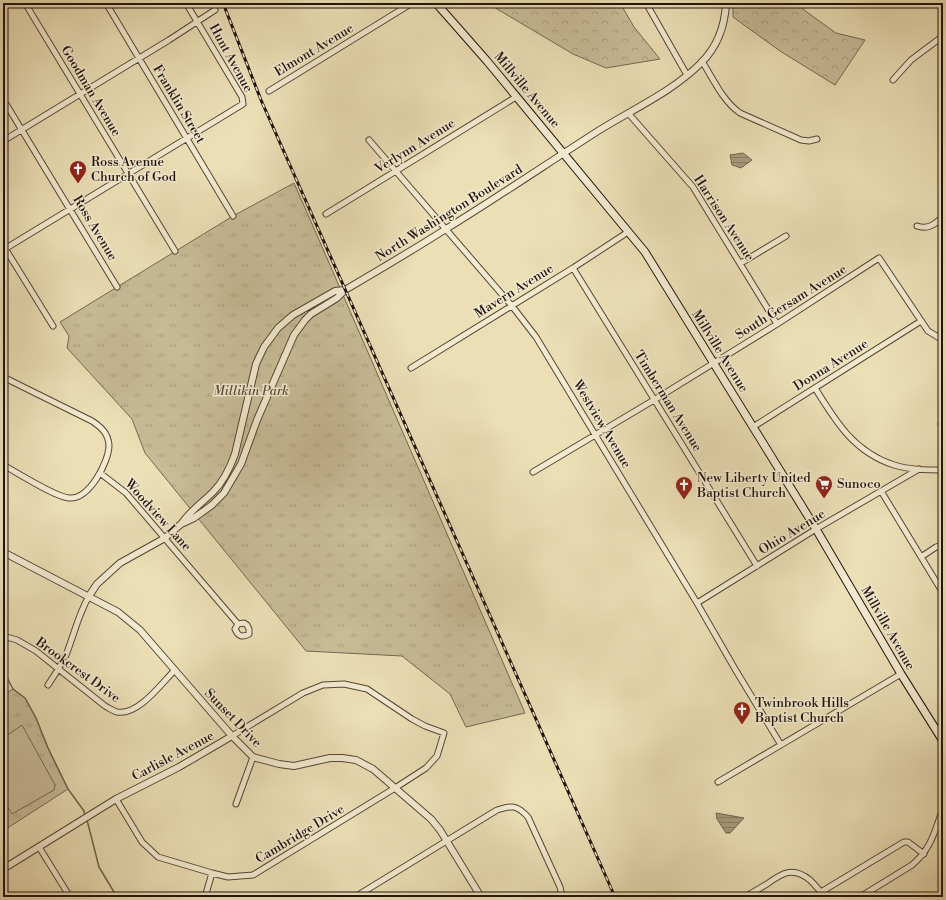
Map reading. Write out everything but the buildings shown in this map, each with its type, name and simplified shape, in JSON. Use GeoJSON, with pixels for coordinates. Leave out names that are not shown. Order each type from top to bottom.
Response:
{"type":"FeatureCollection","features":[{"type":"Feature","properties":{"kind":"main road","name":"Millville Avenue"},"geometry":{"type":"LineString","coordinates":[[436,3],[487,61],[645,252],[816,529],[901,674],[943,741]]}},
{"type":"Feature","properties":{"kind":"street","name":"Goodman Avenue"},"geometry":{"type":"LineString","coordinates":[[25,3],[175,251]]}},
{"type":"Feature","properties":{"kind":"street","name":"Franklin Street"},"geometry":{"type":"LineString","coordinates":[[106,3],[233,216]]}},
{"type":"Feature","properties":{"kind":"street","name":"Hunt Avenue"},"geometry":{"type":"LineString","coordinates":[[186,3],[242,97],[243,104],[187,139]]}},
{"type":"Feature","properties":{"kind":"street","name":"Elmont Avenue"},"geometry":{"type":"LineString","coordinates":[[269,91],[412,3]]}},
{"type":"Feature","properties":{"kind":"street"},"geometry":{"type":"LineString","coordinates":[[646,3],[687,75]]}},
{"type":"Feature","properties":{"kind":"street","name":"North Washington Boulevard"},"geometry":{"type":"LineString","coordinates":[[181,524],[194,518],[212,505],[224,493],[241,464],[267,395],[294,335],[305,320],[337,298],[345,290],[446,229],[628,113],[672,87],[702,61],[719,37],[725,20],[726,3]]}},
{"type":"Feature","properties":{"kind":"street"},"geometry":{"type":"LineString","coordinates":[[3,141],[169,40],[215,10]]}},
{"type":"Feature","properties":{"kind":"street"},"geometry":{"type":"LineString","coordinates":[[893,80],[911,60],[943,36]]}},
{"type":"Feature","properties":{"kind":"street"},"geometry":{"type":"LineString","coordinates":[[702,61],[727,101],[740,113],[801,140],[809,141],[817,139]]}},
{"type":"Feature","properties":{"kind":"street","name":"Verlynn Avenue"},"geometry":{"type":"LineString","coordinates":[[326,214],[516,96]]}},
{"type":"Feature","properties":{"kind":"street","name":"Ross Avenue"},"geometry":{"type":"LineString","coordinates":[[3,99],[117,287]]}},
{"type":"Feature","properties":{"kind":"street","name":"Harrison Avenue"},"geometry":{"type":"LineString","coordinates":[[628,113],[693,187],[777,324]]}},
{"type":"Feature","properties":{"kind":"street"},"geometry":{"type":"LineString","coordinates":[[53,326],[4,248],[187,139]]}},
{"type":"Feature","properties":{"kind":"street","name":"Westview Avenue"},"geometry":{"type":"LineString","coordinates":[[369,140],[512,306],[536,337],[781,745]]}},
{"type":"Feature","properties":{"kind":"street"},"geometry":{"type":"LineString","coordinates":[[917,226],[926,228],[943,216]]}},
{"type":"Feature","properties":{"kind":"street","name":"Mavern Avenue"},"geometry":{"type":"LineString","coordinates":[[411,368],[573,268],[628,232]]}},
{"type":"Feature","properties":{"kind":"street"},"geometry":{"type":"LineString","coordinates":[[741,263],[786,236]]}},
{"type":"Feature","properties":{"kind":"street","name":"South Gersam Avenue"},"geometry":{"type":"LineString","coordinates":[[533,472],[714,363],[879,258],[921,321]]}},
{"type":"Feature","properties":{"kind":"street","name":"Timberman Avenue"},"geometry":{"type":"LineString","coordinates":[[573,268],[757,566]]}},
{"type":"Feature","properties":{"kind":"street","name":"North Washington Boulevard"},"geometry":{"type":"LineString","coordinates":[[48,685],[66,654],[78,619],[97,584],[120,563],[165,538],[181,524],[189,512],[218,486],[230,467],[235,454],[256,364],[264,347],[272,335],[294,315],[336,291],[345,290]]}},
{"type":"Feature","properties":{"kind":"street"},"geometry":{"type":"LineString","coordinates":[[921,321],[928,331],[943,340]]}},
{"type":"Feature","properties":{"kind":"street","name":"Donna Avenue"},"geometry":{"type":"LineString","coordinates":[[753,427],[921,321]]}},
{"type":"Feature","properties":{"kind":"street"},"geometry":{"type":"LineString","coordinates":[[3,377],[92,421],[103,428],[109,444],[108,453],[100,473],[91,487],[83,494],[76,497],[70,498],[57,494],[3,465]]}},
{"type":"Feature","properties":{"kind":"street"},"geometry":{"type":"LineString","coordinates":[[815,388],[832,417],[862,450],[895,466],[919,470],[943,470]]}},
{"type":"Feature","properties":{"kind":"street","name":"Ohio Avenue"},"geometry":{"type":"LineString","coordinates":[[697,603],[816,529],[919,470]]}},
{"type":"Feature","properties":{"kind":"street","name":"Woodview Lane"},"geometry":{"type":"LineString","coordinates":[[100,473],[126,493],[238,624]]}},
{"type":"Feature","properties":{"kind":"street"},"geometry":{"type":"LineString","coordinates":[[881,491],[943,593]]}},
{"type":"Feature","properties":{"kind":"street"},"geometry":{"type":"LineString","coordinates":[[921,557],[936,547],[943,545]]}},
{"type":"Feature","properties":{"kind":"street","name":"Sunset Drive"},"geometry":{"type":"LineString","coordinates":[[3,552],[90,596],[118,612],[140,630],[174,671],[232,736],[253,757],[279,764],[294,766],[330,758],[342,758],[356,760],[373,769],[431,819],[440,830],[481,897]]}},
{"type":"Feature","properties":{"kind":"street","name":"Brookcrest Drive"},"geometry":{"type":"LineString","coordinates":[[3,636],[17,640],[36,651],[105,706],[116,712],[126,712],[136,708],[143,703],[174,671]]}},
{"type":"Feature","properties":{"kind":"street"},"geometry":{"type":"LineString","coordinates":[[718,782],[901,674]]}},
{"type":"Feature","properties":{"kind":"street","name":"Carlisle Avenue"},"geometry":{"type":"LineString","coordinates":[[3,869],[116,799],[179,767],[303,693],[323,685],[344,684],[367,689],[412,719],[425,726],[444,733]]}},
{"type":"Feature","properties":{"kind":"street","name":"Cambridge Drive"},"geometry":{"type":"LineString","coordinates":[[116,799],[142,842],[158,857],[228,877],[253,875],[395,788],[433,762],[437,756],[444,733]]}},
{"type":"Feature","properties":{"kind":"street"},"geometry":{"type":"LineString","coordinates":[[236,804],[253,757]]}},
{"type":"Feature","properties":{"kind":"street"},"geometry":{"type":"LineString","coordinates":[[355,897],[497,810],[515,806],[522,810],[528,817],[560,888],[562,897]]}},
{"type":"Feature","properties":{"kind":"street"},"geometry":{"type":"LineString","coordinates":[[860,897],[912,865],[924,854],[930,845],[943,810]]}},
{"type":"Feature","properties":{"kind":"street"},"geometry":{"type":"LineString","coordinates":[[745,897],[780,875],[791,872],[799,873],[805,876],[817,886],[823,895],[904,842],[908,842],[924,854]]}},
{"type":"Feature","properties":{"kind":"street"},"geometry":{"type":"LineString","coordinates":[[39,847],[70,897]]}},
{"type":"Feature","properties":{"kind":"street"},"geometry":{"type":"LineString","coordinates":[[206,897],[212,873]]}},
{"type":"Feature","properties":{"kind":"green space"},"geometry":{"type":"Polygon","coordinates":[[[487,3],[620,3],[634,27],[660,59],[606,68],[573,54],[487,3]]]}},
{"type":"Feature","properties":{"kind":"green space"},"geometry":{"type":"Polygon","coordinates":[[[733,3],[798,3],[804,10],[836,33],[865,40],[835,85],[780,51],[733,17],[733,3]]]}},
{"type":"Feature","properties":{"kind":"green space","name":"Millikin Park"},"geometry":{"type":"Polygon","coordinates":[[[294,183],[525,713],[466,727],[450,694],[402,656],[306,651],[145,453],[132,419],[67,348],[69,336],[60,322],[233,216],[294,183]]]}},
{"type":"Feature","properties":{"kind":"green space"},"geometry":{"type":"Polygon","coordinates":[[[13,689],[25,698],[36,718],[48,748],[68,789],[3,831],[3,695],[13,689]]]}},
{"type":"Feature","properties":{"kind":"green space"},"geometry":{"type":"Polygon","coordinates":[[[22,725],[55,785],[54,790],[12,814],[3,800],[3,738],[22,725]]]}},
{"type":"Feature","properties":{"kind":"shaded area"},"geometry":{"type":"Polygon","coordinates":[[[743,153],[752,160],[741,168],[732,165],[730,155],[743,153]]]}},
{"type":"Feature","properties":{"kind":"shaded area"},"geometry":{"type":"Polygon","coordinates":[[[716,813],[744,818],[730,833],[726,833],[717,819],[716,813]]]}},
{"type":"Feature","properties":{"kind":"waterway"},"geometry":{"type":"LineString","coordinates":[[3,670],[13,689],[25,698],[36,718],[48,748],[68,789],[84,811],[85,816]]}},
{"type":"Feature","properties":{"kind":"waterway"},"geometry":{"type":"LineString","coordinates":[[87,820],[99,867],[117,897]]}},
{"type":"Feature","properties":{"kind":"railway"},"geometry":{"type":"LineString","coordinates":[[223,3],[261,100],[615,897]]}},
{"type":"Feature","properties":{"kind":"place","name":"Ross Avenue Church of God"},"geometry":{"type":"Point","coordinates":[78,184]}},
{"type":"Feature","properties":{"kind":"place","name":"Sunoco"},"geometry":{"type":"Point","coordinates":[824,499]}},
{"type":"Feature","properties":{"kind":"place","name":"New Liberty United Baptist Church"},"geometry":{"type":"Point","coordinates":[684,500]}},
{"type":"Feature","properties":{"kind":"place","name":"Twinbrook Hills Baptist Church"},"geometry":{"type":"Point","coordinates":[742,725]}}]}
